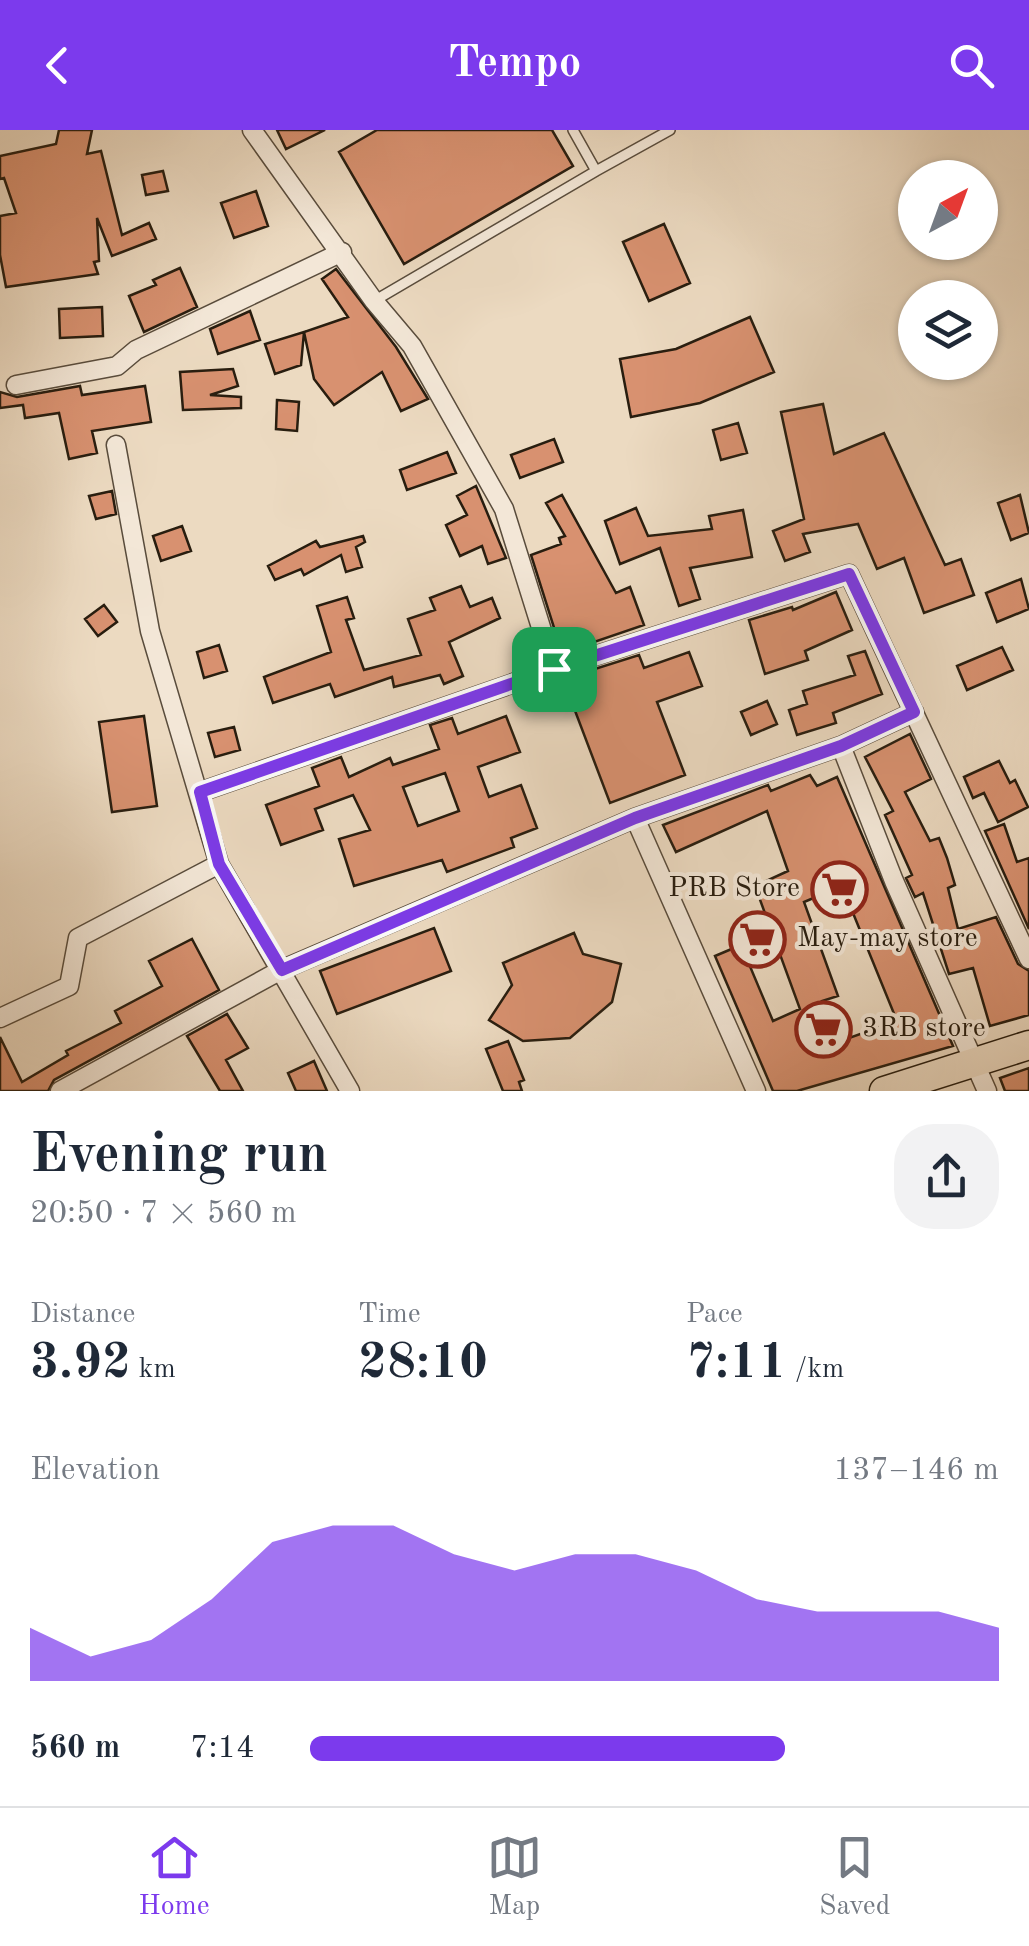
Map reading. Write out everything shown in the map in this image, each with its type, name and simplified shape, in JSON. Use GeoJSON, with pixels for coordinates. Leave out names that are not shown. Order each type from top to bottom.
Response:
{"type":"FeatureCollection","features":[{"type":"Feature","properties":{"kind":"main road"},"geometry":{"type":"LineString","coordinates":[[884,1091],[1029,1045]]}},
{"type":"Feature","properties":{"kind":"street"},"geometry":{"type":"LineString","coordinates":[[252,130],[374,301],[412,346],[504,509],[554,669]]}},
{"type":"Feature","properties":{"kind":"street"},"geometry":{"type":"LineString","coordinates":[[16,385],[117,366],[136,350],[342,252]]}},
{"type":"Feature","properties":{"kind":"street"},"geometry":{"type":"LineString","coordinates":[[116,445],[150,631],[219,864],[350,1091]]}},
{"type":"Feature","properties":{"kind":"street"},"geometry":{"type":"LineString","coordinates":[[200,792],[554,669],[849,574],[1029,959]]}},
{"type":"Feature","properties":{"kind":"street"},"geometry":{"type":"LineString","coordinates":[[60,1091],[282,970],[635,818],[841,746],[914,712]]}},
{"type":"Feature","properties":{"kind":"street"},"geometry":{"type":"LineString","coordinates":[[841,746],[894,881],[987,1091]]}},
{"type":"Feature","properties":{"kind":"street"},"geometry":{"type":"LineString","coordinates":[[635,818],[756,1091]]}},
{"type":"Feature","properties":{"kind":"street"},"geometry":{"type":"LineString","coordinates":[[0,1018],[69,986],[78,938],[219,864]]}},
{"type":"Feature","properties":{"kind":"lane"},"geometry":{"type":"LineString","coordinates":[[573,130],[596,171]]}},
{"type":"Feature","properties":{"kind":"lane"},"geometry":{"type":"LineString","coordinates":[[374,301],[670,130]]}},
{"type":"Feature","properties":{"kind":"building"},"geometry":{"type":"Polygon","coordinates":[[[59,130],[92,130],[87,154],[101,151],[122,235],[149,223],[156,239],[112,256],[97,218],[99,261],[94,262],[98,274],[6,287],[0,255],[0,216],[16,213],[4,178],[0,179],[0,156],[56,144],[59,130]]]}},
{"type":"Feature","properties":{"kind":"building"},"geometry":{"type":"Polygon","coordinates":[[[277,130],[325,130],[286,149],[277,130]]]}},
{"type":"Feature","properties":{"kind":"building"},"geometry":{"type":"Polygon","coordinates":[[[377,130],[552,130],[573,166],[404,264],[339,152],[377,130]]]}},
{"type":"Feature","properties":{"kind":"building"},"geometry":{"type":"Polygon","coordinates":[[[163,171],[168,191],[146,195],[142,175],[163,171]]]}},
{"type":"Feature","properties":{"kind":"building"},"geometry":{"type":"Polygon","coordinates":[[[256,191],[268,226],[234,238],[221,203],[256,191]]]}},
{"type":"Feature","properties":{"kind":"building"},"geometry":{"type":"Polygon","coordinates":[[[664,224],[690,283],[649,301],[623,242],[664,224]]]}},
{"type":"Feature","properties":{"kind":"building"},"geometry":{"type":"Polygon","coordinates":[[[180,268],[197,307],[144,332],[129,296],[156,285],[153,280],[180,268]]]}},
{"type":"Feature","properties":{"kind":"building"},"geometry":{"type":"Polygon","coordinates":[[[336,269],[396,347],[428,399],[401,411],[382,372],[334,405],[314,379],[304,332],[348,317],[322,279],[336,269]]]}},
{"type":"Feature","properties":{"kind":"building"},"geometry":{"type":"Polygon","coordinates":[[[102,307],[103,336],[60,338],[59,309],[102,307]]]}},
{"type":"Feature","properties":{"kind":"building"},"geometry":{"type":"Polygon","coordinates":[[[250,311],[260,340],[218,354],[210,329],[250,311]]]}},
{"type":"Feature","properties":{"kind":"building"},"geometry":{"type":"Polygon","coordinates":[[[750,317],[774,372],[700,403],[631,417],[620,359],[676,349],[750,317]]]}},
{"type":"Feature","properties":{"kind":"building"},"geometry":{"type":"Polygon","coordinates":[[[304,332],[301,365],[275,374],[265,344],[304,332]]]}},
{"type":"Feature","properties":{"kind":"building"},"geometry":{"type":"Polygon","coordinates":[[[233,369],[238,386],[210,395],[241,397],[241,408],[183,410],[180,372],[233,369]]]}},
{"type":"Feature","properties":{"kind":"building"},"geometry":{"type":"Polygon","coordinates":[[[80,386],[82,395],[145,386],[151,422],[92,431],[97,453],[69,459],[59,413],[25,418],[23,405],[0,408],[0,392],[17,397],[80,386]]]}},
{"type":"Feature","properties":{"kind":"building"},"geometry":{"type":"Polygon","coordinates":[[[277,400],[299,402],[297,431],[276,429],[277,400]]]}},
{"type":"Feature","properties":{"kind":"building"},"geometry":{"type":"Polygon","coordinates":[[[823,404],[834,454],[884,433],[945,565],[961,559],[974,595],[924,613],[904,558],[877,569],[858,524],[803,534],[810,552],[785,561],[773,531],[804,519],[781,412],[823,404]]]}},
{"type":"Feature","properties":{"kind":"building"},"geometry":{"type":"Polygon","coordinates":[[[738,423],[747,453],[721,460],[713,430],[738,423]]]}},
{"type":"Feature","properties":{"kind":"building"},"geometry":{"type":"Polygon","coordinates":[[[554,439],[563,462],[520,478],[511,455],[554,439]]]}},
{"type":"Feature","properties":{"kind":"building"},"geometry":{"type":"Polygon","coordinates":[[[447,452],[456,473],[407,490],[400,470],[447,452]]]}},
{"type":"Feature","properties":{"kind":"building"},"geometry":{"type":"Polygon","coordinates":[[[476,486],[506,558],[488,564],[482,546],[460,556],[446,525],[467,515],[457,496],[476,486]]]}},
{"type":"Feature","properties":{"kind":"building"},"geometry":{"type":"Polygon","coordinates":[[[112,491],[116,514],[96,519],[89,496],[112,491]]]}},
{"type":"Feature","properties":{"kind":"building"},"geometry":{"type":"Polygon","coordinates":[[[562,495],[616,593],[630,587],[644,625],[562,653],[531,555],[561,544],[559,538],[565,536],[546,503],[562,495]]]}},
{"type":"Feature","properties":{"kind":"building"},"geometry":{"type":"Polygon","coordinates":[[[1020,495],[1029,533],[1011,540],[998,503],[1020,495]]]}},
{"type":"Feature","properties":{"kind":"building"},"geometry":{"type":"Polygon","coordinates":[[[636,508],[648,536],[712,529],[709,516],[743,510],[752,557],[690,568],[700,599],[679,606],[660,548],[620,564],[605,521],[636,508]]]}},
{"type":"Feature","properties":{"kind":"building"},"geometry":{"type":"Polygon","coordinates":[[[182,526],[191,551],[161,561],[153,536],[182,526]]]}},
{"type":"Feature","properties":{"kind":"building"},"geometry":{"type":"Polygon","coordinates":[[[363,536],[365,542],[356,547],[362,567],[346,572],[341,555],[304,575],[301,569],[275,580],[268,566],[316,541],[320,547],[363,536]]]}},
{"type":"Feature","properties":{"kind":"building"},"geometry":{"type":"Polygon","coordinates":[[[1021,579],[1029,609],[997,622],[986,593],[1021,579]]]}},
{"type":"Feature","properties":{"kind":"building"},"geometry":{"type":"Polygon","coordinates":[[[461,586],[470,607],[492,598],[500,618],[449,642],[463,676],[444,684],[440,675],[394,687],[392,677],[335,697],[330,684],[273,703],[264,677],[331,652],[317,606],[347,597],[354,618],[346,620],[364,670],[421,655],[408,619],[435,610],[430,598],[461,586]]]}},
{"type":"Feature","properties":{"kind":"building"},"geometry":{"type":"Polygon","coordinates":[[[836,592],[852,630],[805,651],[808,660],[765,674],[749,620],[792,607],[793,610],[836,592]]]}},
{"type":"Feature","properties":{"kind":"building"},"geometry":{"type":"Polygon","coordinates":[[[104,605],[117,622],[98,636],[85,619],[104,605]]]}},
{"type":"Feature","properties":{"kind":"building"},"geometry":{"type":"Polygon","coordinates":[[[219,645],[227,671],[204,678],[197,652],[219,645]]]}},
{"type":"Feature","properties":{"kind":"building"},"geometry":{"type":"Polygon","coordinates":[[[1002,647],[1013,670],[967,690],[957,666],[1002,647]]]}},
{"type":"Feature","properties":{"kind":"building"},"geometry":{"type":"Polygon","coordinates":[[[865,651],[882,694],[833,713],[836,723],[797,735],[789,710],[807,704],[803,691],[855,675],[848,656],[865,651]]]}},
{"type":"Feature","properties":{"kind":"building"},"geometry":{"type":"Polygon","coordinates":[[[689,652],[702,686],[657,702],[685,775],[610,803],[563,679],[639,655],[644,668],[689,652]]]}},
{"type":"Feature","properties":{"kind":"building"},"geometry":{"type":"Polygon","coordinates":[[[767,701],[777,724],[751,735],[741,712],[767,701]]]}},
{"type":"Feature","properties":{"kind":"building"},"geometry":{"type":"Polygon","coordinates":[[[144,716],[157,806],[112,812],[99,722],[144,716]]]}},
{"type":"Feature","properties":{"kind":"building"},"geometry":{"type":"Polygon","coordinates":[[[506,716],[520,752],[478,767],[489,797],[521,785],[537,828],[511,838],[514,847],[447,872],[442,860],[354,886],[339,839],[370,830],[353,795],[315,809],[323,830],[281,845],[266,805],[319,786],[312,768],[341,757],[349,777],[390,758],[393,765],[439,749],[430,725],[452,718],[458,734],[506,716]],[[445,773],[403,787],[418,826],[459,811],[445,773]]]}},
{"type":"Feature","properties":{"kind":"building"},"geometry":{"type":"Polygon","coordinates":[[[234,727],[240,750],[215,757],[208,733],[234,727]]]}},
{"type":"Feature","properties":{"kind":"building"},"geometry":{"type":"Polygon","coordinates":[[[910,734],[931,779],[905,792],[930,841],[939,838],[947,858],[955,885],[948,888],[958,929],[996,917],[1018,964],[1029,971],[1029,1015],[990,1026],[973,968],[949,974],[923,893],[915,897],[906,878],[912,875],[885,815],[893,811],[865,757],[910,734]]]}},
{"type":"Feature","properties":{"kind":"building"},"geometry":{"type":"Polygon","coordinates":[[[999,761],[1010,783],[1015,780],[1028,807],[998,822],[984,793],[973,798],[964,777],[999,761]]]}},
{"type":"Feature","properties":{"kind":"building"},"geometry":{"type":"Polygon","coordinates":[[[810,775],[817,786],[837,777],[953,1046],[797,1091],[773,1091],[715,956],[741,945],[773,1021],[800,1009],[755,886],[788,871],[767,811],[676,852],[663,825],[768,785],[771,791],[810,775]],[[842,886],[804,902],[838,996],[822,1001],[838,1042],[897,1021],[842,886]]]}},
{"type":"Feature","properties":{"kind":"building"},"geometry":{"type":"Polygon","coordinates":[[[1004,824],[1017,862],[1029,858],[1029,929],[985,831],[1004,824]]]}},
{"type":"Feature","properties":{"kind":"building"},"geometry":{"type":"Polygon","coordinates":[[[434,928],[451,971],[337,1014],[320,971],[434,928]]]}},
{"type":"Feature","properties":{"kind":"building"},"geometry":{"type":"Polygon","coordinates":[[[574,933],[583,954],[621,964],[612,1002],[570,1038],[523,1041],[489,1020],[512,985],[503,963],[574,933]]]}},
{"type":"Feature","properties":{"kind":"building"},"geometry":{"type":"Polygon","coordinates":[[[192,939],[219,990],[54,1080],[48,1091],[0,1091],[0,1037],[22,1082],[68,1055],[66,1051],[121,1023],[115,1011],[162,986],[149,961],[192,939]]]}},
{"type":"Feature","properties":{"kind":"building"},"geometry":{"type":"Polygon","coordinates":[[[227,1014],[248,1048],[226,1060],[243,1091],[220,1091],[187,1036],[227,1014]]]}},
{"type":"Feature","properties":{"kind":"building"},"geometry":{"type":"Polygon","coordinates":[[[508,1041],[524,1080],[519,1082],[522,1091],[503,1091],[486,1049],[508,1041]]]}},
{"type":"Feature","properties":{"kind":"building"},"geometry":{"type":"Polygon","coordinates":[[[314,1061],[327,1091],[296,1091],[288,1073],[314,1061]]]}},
{"type":"Feature","properties":{"kind":"building"},"geometry":{"type":"Polygon","coordinates":[[[1029,1068],[1029,1091],[1005,1091],[1000,1078],[1029,1068]]]}},
{"type":"Feature","properties":{"kind":"place","name":"PRB Store"},"geometry":{"type":"Point","coordinates":[839,889]}},
{"type":"Feature","properties":{"kind":"place","name":"May-may store"},"geometry":{"type":"Point","coordinates":[758,939]}},
{"type":"Feature","properties":{"kind":"place","name":"3RB store"},"geometry":{"type":"Point","coordinates":[823,1029]}},
{"type":"Feature","properties":{"kind":"route"},"geometry":{"type":"LineString","coordinates":[[849,574],[914,712],[841,746],[635,818],[282,970],[219,864],[200,792],[554,669],[849,574]]}}]}
